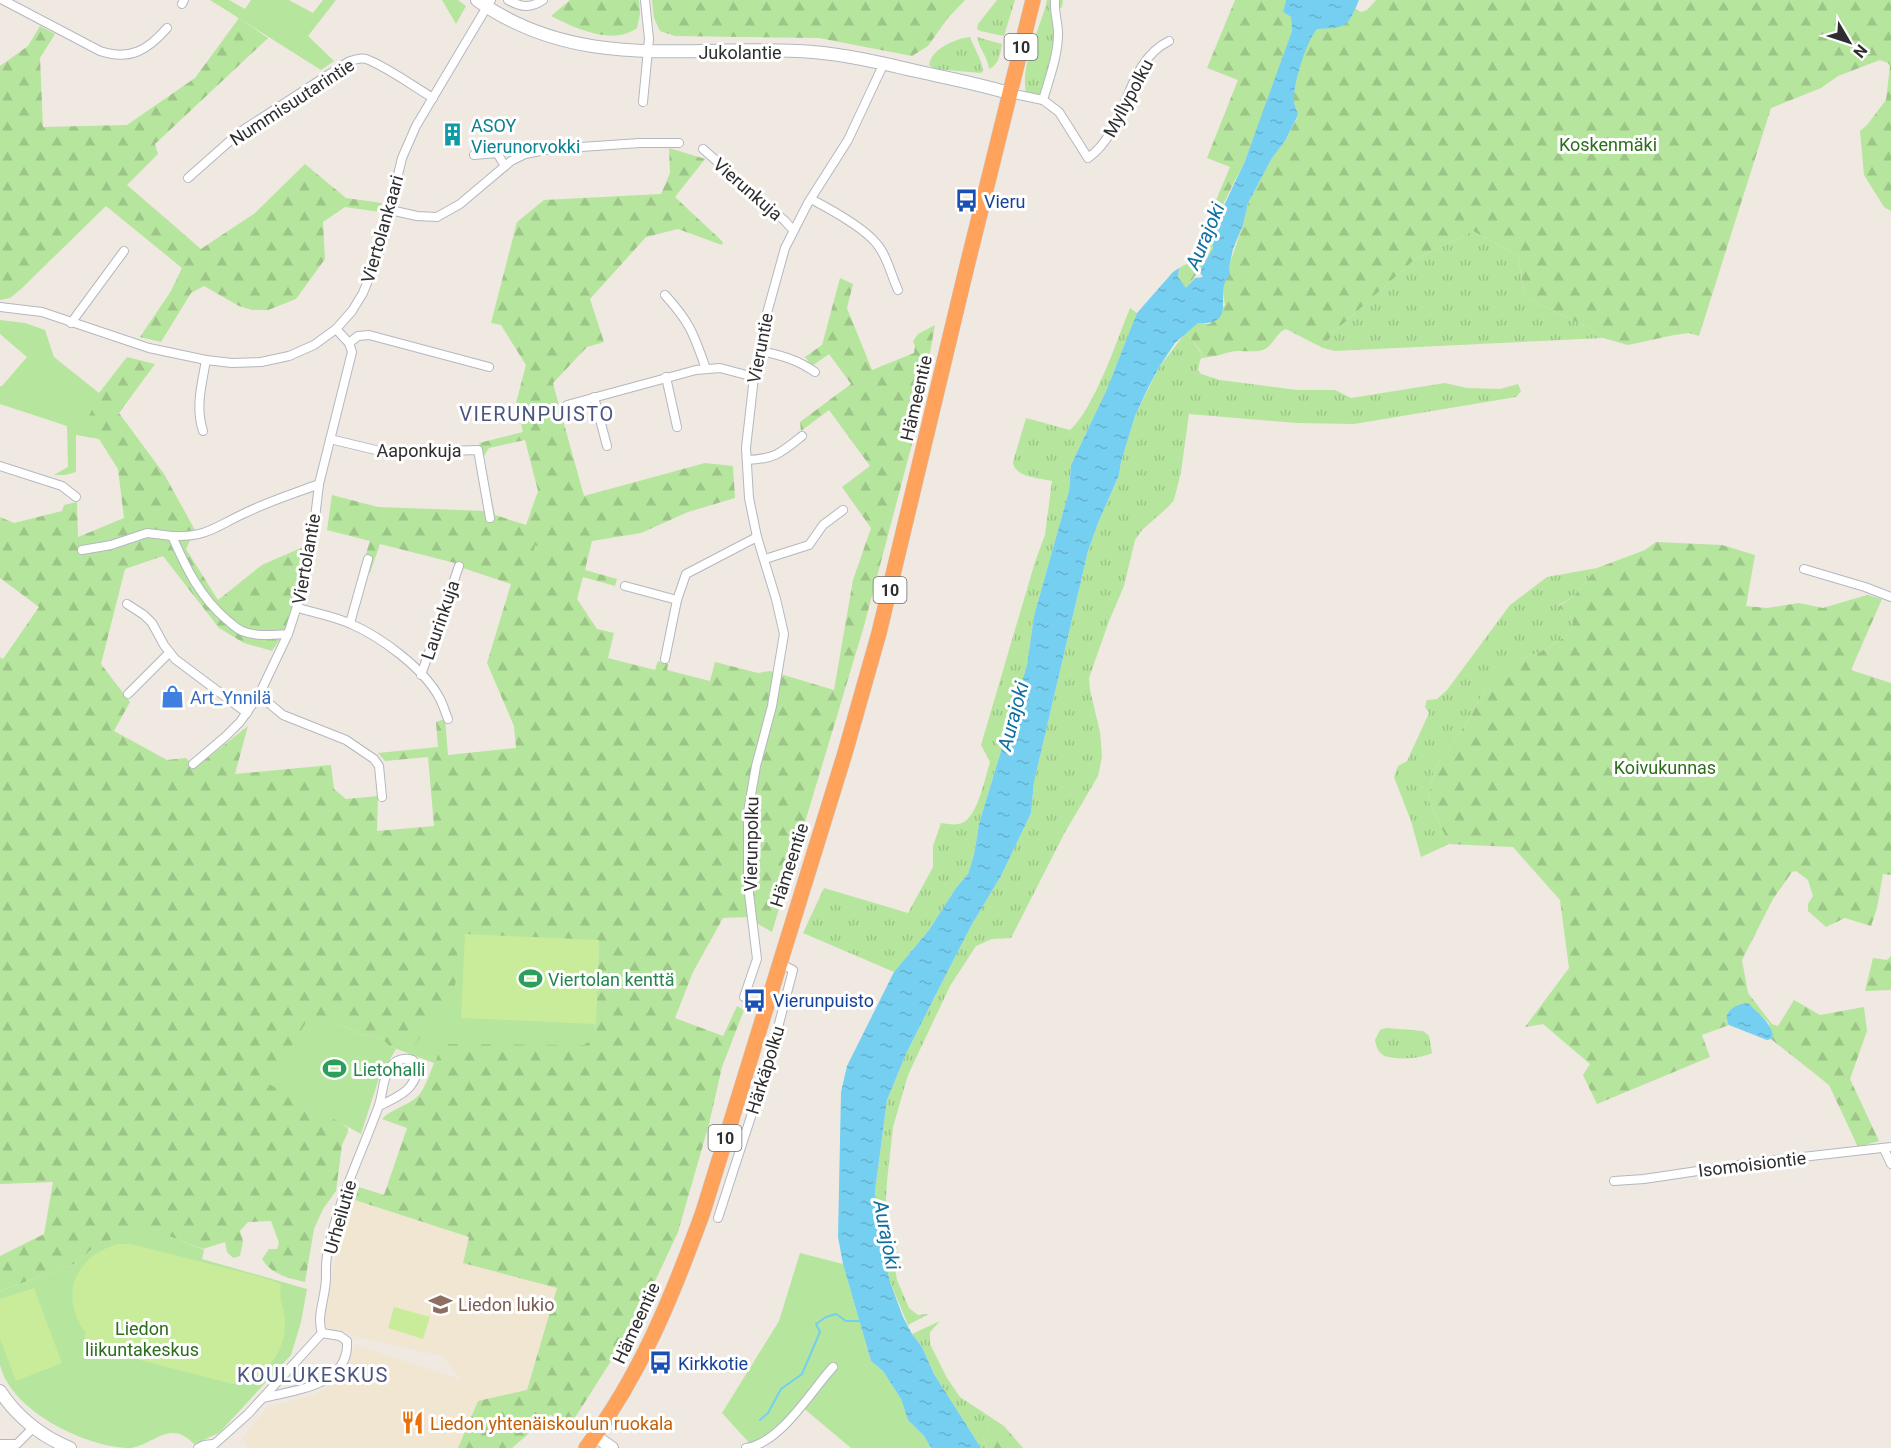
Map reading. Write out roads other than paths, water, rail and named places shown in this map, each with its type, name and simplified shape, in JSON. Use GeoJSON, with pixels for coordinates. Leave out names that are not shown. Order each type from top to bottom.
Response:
{"type":"FeatureCollection","features":[{"type":"Feature","properties":{"kind":"highway","name":"Hämeentie"},"geometry":{"type":"LineString","coordinates":[[590,1442],[632,1379],[680,1276],[703,1212],[845,753],[879,633],[966,270],[1023,0]]}},
{"type":"Feature","properties":{"kind":"highway","name":"Hämeentie"},"geometry":{"type":"LineString","coordinates":[[1005,92],[1033,0]]}},
{"type":"Feature","properties":{"kind":"street"},"geometry":{"type":"LineString","coordinates":[[3,0],[113,56],[143,51],[167,28]]}},
{"type":"Feature","properties":{"kind":"street"},"geometry":{"type":"LineString","coordinates":[[508,0],[518,6],[533,7],[543,0]]}},
{"type":"Feature","properties":{"kind":"street"},"geometry":{"type":"LineString","coordinates":[[643,102],[648,52],[645,0]]}},
{"type":"Feature","properties":{"kind":"street"},"geometry":{"type":"LineString","coordinates":[[1005,92],[1043,100],[1057,42],[1055,0]]}},
{"type":"Feature","properties":{"kind":"street","name":"Jukolantie"},"geometry":{"type":"LineString","coordinates":[[485,2],[510,20],[569,42],[604,49],[648,52],[812,52],[884,63],[1005,92]]}},
{"type":"Feature","properties":{"kind":"street","name":"Viertolankaari"},"geometry":{"type":"LineString","coordinates":[[0,306],[42,312],[149,348],[206,360],[232,363],[261,362],[289,356],[314,345],[336,329],[352,311],[363,293],[380,250],[402,158],[416,126],[485,2]]}},
{"type":"Feature","properties":{"kind":"street","name":"Myllypolku"},"geometry":{"type":"LineString","coordinates":[[1043,100],[1066,121],[1088,158],[1098,151],[1109,137],[1144,62],[1153,51],[1169,41]]}},
{"type":"Feature","properties":{"kind":"street","name":"Nummisuutarintie"},"geometry":{"type":"LineString","coordinates":[[188,178],[240,132],[348,62],[358,58],[376,64],[433,98]]}},
{"type":"Feature","properties":{"kind":"street","name":"Vieruntie"},"geometry":{"type":"LineString","coordinates":[[780,655],[784,634],[765,559],[757,537],[749,498],[746,448],[753,377],[778,268],[793,230],[848,140],[884,63]]}},
{"type":"Feature","properties":{"kind":"street"},"geometry":{"type":"LineString","coordinates":[[390,210],[417,216],[437,217],[460,204],[505,166],[525,154],[551,149],[640,143],[679,143]]}},
{"type":"Feature","properties":{"kind":"street","name":"Vierunkuja"},"geometry":{"type":"LineString","coordinates":[[703,149],[793,230]]}},
{"type":"Feature","properties":{"kind":"street"},"geometry":{"type":"LineString","coordinates":[[474,155],[497,153],[505,166]]}},
{"type":"Feature","properties":{"kind":"street"},"geometry":{"type":"LineString","coordinates":[[811,199],[877,243],[898,290]]}},
{"type":"Feature","properties":{"kind":"street"},"geometry":{"type":"LineString","coordinates":[[71,323],[124,251]]}},
{"type":"Feature","properties":{"kind":"street"},"geometry":{"type":"LineString","coordinates":[[666,295],[684,315],[693,332],[706,369]]}},
{"type":"Feature","properties":{"kind":"street"},"geometry":{"type":"LineString","coordinates":[[336,329],[350,343],[358,336],[369,335],[489,367]]}},
{"type":"Feature","properties":{"kind":"street","name":"Viertolantie"},"geometry":{"type":"LineString","coordinates":[[193,764],[226,736],[247,713],[259,695],[298,608],[309,559],[319,484],[352,352],[350,343]]}},
{"type":"Feature","properties":{"kind":"street"},"geometry":{"type":"LineString","coordinates":[[760,351],[788,357],[801,362],[815,372]]}},
{"type":"Feature","properties":{"kind":"street"},"geometry":{"type":"LineString","coordinates":[[202,431],[199,404],[206,360]]}},
{"type":"Feature","properties":{"kind":"street"},"geometry":{"type":"LineString","coordinates":[[567,405],[666,377],[706,369],[720,368],[753,377]]}},
{"type":"Feature","properties":{"kind":"street"},"geometry":{"type":"LineString","coordinates":[[666,377],[677,427]]}},
{"type":"Feature","properties":{"kind":"street"},"geometry":{"type":"LineString","coordinates":[[594,397],[607,446]]}},
{"type":"Feature","properties":{"kind":"street"},"geometry":{"type":"LineString","coordinates":[[747,460],[767,459],[777,455],[802,436]]}},
{"type":"Feature","properties":{"kind":"street","name":"Aaponkuja"},"geometry":{"type":"LineString","coordinates":[[330,439],[388,453],[478,450],[490,518]]}},
{"type":"Feature","properties":{"kind":"street"},"geometry":{"type":"LineString","coordinates":[[0,466],[62,486],[76,497]]}},
{"type":"Feature","properties":{"kind":"street"},"geometry":{"type":"LineString","coordinates":[[82,550],[111,545],[147,533],[192,537],[319,484]]}},
{"type":"Feature","properties":{"kind":"street"},"geometry":{"type":"LineString","coordinates":[[765,559],[809,545],[823,525],[843,510]]}},
{"type":"Feature","properties":{"kind":"street"},"geometry":{"type":"LineString","coordinates":[[172,536],[187,571],[202,594],[240,631],[261,636],[288,634]]}},
{"type":"Feature","properties":{"kind":"street"},"geometry":{"type":"LineString","coordinates":[[665,659],[677,600],[686,574],[757,537]]}},
{"type":"Feature","properties":{"kind":"street"},"geometry":{"type":"LineString","coordinates":[[350,623],[368,559]]}},
{"type":"Feature","properties":{"kind":"street","name":"Laurinkuja"},"geometry":{"type":"LineString","coordinates":[[421,675],[459,566]]}},
{"type":"Feature","properties":{"kind":"street"},"geometry":{"type":"LineString","coordinates":[[1804,569],[1891,597]]}},
{"type":"Feature","properties":{"kind":"street"},"geometry":{"type":"LineString","coordinates":[[625,586],[677,600]]}},
{"type":"Feature","properties":{"kind":"street"},"geometry":{"type":"LineString","coordinates":[[127,604],[152,623],[169,654],[247,713]]}},
{"type":"Feature","properties":{"kind":"street"},"geometry":{"type":"LineString","coordinates":[[298,608],[350,623],[368,632],[394,651],[421,675],[439,697],[448,719]]}},
{"type":"Feature","properties":{"kind":"street"},"geometry":{"type":"LineString","coordinates":[[128,694],[169,654]]}},
{"type":"Feature","properties":{"kind":"street","name":"Vierunpolku"},"geometry":{"type":"LineString","coordinates":[[744,997],[757,958],[748,885],[748,812],[756,766],[772,706],[780,655]]}},
{"type":"Feature","properties":{"kind":"street"},"geometry":{"type":"LineString","coordinates":[[259,695],[283,715],[346,740],[374,759],[379,766],[382,797]]}},
{"type":"Feature","properties":{"kind":"street","name":"Härkäpolku"},"geometry":{"type":"LineString","coordinates":[[718,1218],[770,1058],[793,970],[779,963]]}},
{"type":"Feature","properties":{"kind":"street","name":"Urheilutie"},"geometry":{"type":"LineString","coordinates":[[322,1333],[320,1319],[326,1287],[326,1258],[343,1198],[379,1106],[390,1068],[399,1060],[405,1058],[413,1060],[418,1069],[409,1088],[403,1094],[379,1106]]}},
{"type":"Feature","properties":{"kind":"street"},"geometry":{"type":"LineString","coordinates":[[1888,1148],[1891,1164]]}},
{"type":"Feature","properties":{"kind":"street","name":"Isomoisiontie"},"geometry":{"type":"LineString","coordinates":[[1614,1181],[1888,1148]]}},
{"type":"Feature","properties":{"kind":"street"},"geometry":{"type":"LineString","coordinates":[[198,1448],[204,1445],[212,1446],[263,1398],[322,1333],[340,1336],[347,1341],[348,1352],[337,1370],[321,1383],[263,1398]]}},
{"type":"Feature","properties":{"kind":"street"},"geometry":{"type":"LineString","coordinates":[[746,1448],[753,1447],[775,1435],[833,1367]]}},
{"type":"Feature","properties":{"kind":"street"},"geometry":{"type":"LineString","coordinates":[[0,1391],[13,1409],[34,1427],[70,1448]]}},
{"type":"Feature","properties":{"kind":"street"},"geometry":{"type":"LineString","coordinates":[[0,1443],[17,1444],[34,1427]]}},
{"type":"Feature","properties":{"kind":"street"},"geometry":{"type":"LineString","coordinates":[[590,1442],[612,1448]]}},
{"type":"Feature","properties":{"kind":"water","name":"Aurajoki"},"geometry":{"type":"Polygon","coordinates":[[[1286,0],[1359,0],[1349,21],[1340,27],[1317,29],[1309,43],[1294,94],[1298,115],[1248,203],[1243,225],[1233,249],[1230,275],[1223,290],[1222,314],[1211,322],[1198,323],[1175,343],[1158,369],[1135,416],[1119,475],[1088,551],[1034,782],[1031,813],[1002,874],[971,926],[932,1002],[906,1054],[887,1100],[875,1191],[881,1241],[890,1282],[912,1334],[922,1347],[934,1374],[981,1448],[931,1448],[924,1436],[908,1420],[901,1399],[883,1371],[871,1361],[843,1264],[838,1237],[841,1092],[847,1066],[894,972],[929,930],[956,888],[968,874],[979,824],[1027,665],[1034,616],[1069,491],[1071,465],[1107,389],[1137,313],[1179,268],[1178,277],[1186,288],[1195,278],[1203,277],[1199,271],[1213,249],[1212,239],[1220,214],[1245,161],[1292,31],[1291,17],[1283,12],[1286,0]]]}},
{"type":"Feature","properties":{"kind":"water"},"geometry":{"type":"Polygon","coordinates":[[[1748,1003],[1769,1026],[1773,1035],[1771,1039],[1767,1040],[1729,1025],[1728,1013],[1739,1005],[1748,1003]]]}},
{"type":"Feature","properties":{"kind":"waterway"},"geometry":{"type":"LineString","coordinates":[[760,1420],[768,1413],[781,1389],[802,1374],[820,1332],[816,1324],[836,1314],[846,1321],[861,1321]]}},
{"type":"Feature","properties":{"kind":"place","name":"ASOY Vierunorvokki"},"geometry":{"type":"Point","coordinates":[453,135]}},
{"type":"Feature","properties":{"kind":"place","name":"Vieru"},"geometry":{"type":"Point","coordinates":[966,201]}},
{"type":"Feature","properties":{"kind":"place","name":"Art_Ynnilä"},"geometry":{"type":"Point","coordinates":[172,697]}},
{"type":"Feature","properties":{"kind":"place","name":"Viertolan kenttä"},"geometry":{"type":"Point","coordinates":[530,979]}},
{"type":"Feature","properties":{"kind":"place","name":"Vierunpuisto"},"geometry":{"type":"Point","coordinates":[755,1000]}},
{"type":"Feature","properties":{"kind":"place","name":"Lietohalli"},"geometry":{"type":"Point","coordinates":[335,1069]}},
{"type":"Feature","properties":{"kind":"place","name":"Liedon lukio"},"geometry":{"type":"Point","coordinates":[440,1304]}},
{"type":"Feature","properties":{"kind":"place","name":"Kirkkotie"},"geometry":{"type":"Point","coordinates":[660,1363]}},
{"type":"Feature","properties":{"kind":"place","name":"Liedon yhtenäiskoulun ruokala"},"geometry":{"type":"Point","coordinates":[412,1423]}},
{"type":"Feature","properties":{"kind":"district","name":"VIERUNPUISTO"},"geometry":{"type":"Point","coordinates":[537,414]}},
{"type":"Feature","properties":{"kind":"district","name":"KOULUKESKUS"},"geometry":{"type":"Point","coordinates":[313,1375]}},
{"type":"Feature","properties":{"kind":"park label","name":"Koskenmäki"},"geometry":{"type":"Point","coordinates":[1608,144]}},
{"type":"Feature","properties":{"kind":"park label","name":"Koivukunnas"},"geometry":{"type":"Point","coordinates":[1665,767]}},
{"type":"Feature","properties":{"kind":"park label","name":"Liedon liikuntakeskus"},"geometry":{"type":"Point","coordinates":[142,1338]}}]}
